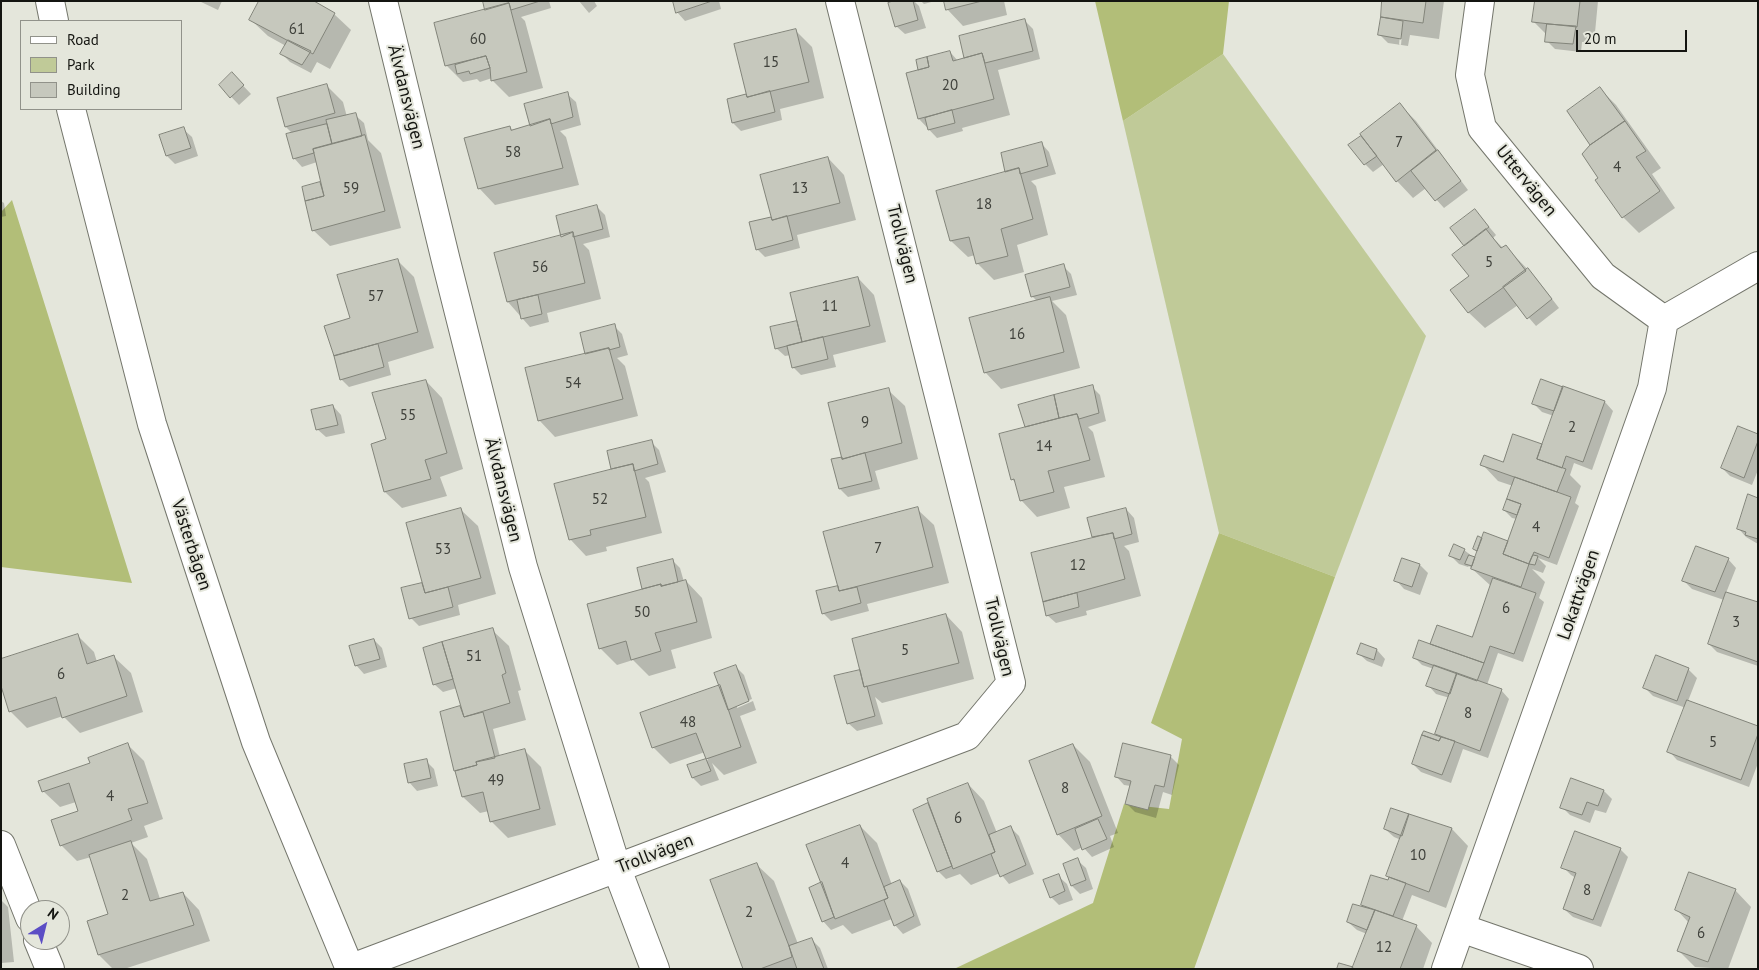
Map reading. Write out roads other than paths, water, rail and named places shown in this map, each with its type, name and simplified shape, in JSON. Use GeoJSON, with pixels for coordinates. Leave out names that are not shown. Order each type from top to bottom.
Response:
{"type":"FeatureCollection","features":[{"type":"Feature","properties":{"kind":"street"},"geometry":{"type":"LineString","coordinates":[[50,1],[54,20]]}},
{"type":"Feature","properties":{"kind":"street","name":"Älvdansvägen"},"geometry":{"type":"LineString","coordinates":[[383,1],[448,271],[523,567],[617,869],[656,969]]}},
{"type":"Feature","properties":{"kind":"street","name":"Trollvägen"},"geometry":{"type":"LineString","coordinates":[[350,969],[967,736],[1011,683],[840,1]]}},
{"type":"Feature","properties":{"kind":"street","name":"Uttervägen"},"geometry":{"type":"LineString","coordinates":[[1480,1],[1470,75],[1482,128],[1603,276],[1664,320]]}},
{"type":"Feature","properties":{"kind":"street","name":"Västerbågen"},"geometry":{"type":"LineString","coordinates":[[71,110],[152,424],[256,742],[350,969]]}},
{"type":"Feature","properties":{"kind":"street"},"geometry":{"type":"LineString","coordinates":[[1664,320],[1758,266]]}},
{"type":"Feature","properties":{"kind":"street","name":"Lokattvägen"},"geometry":{"type":"LineString","coordinates":[[1446,969],[1652,388],[1664,320]]}},
{"type":"Feature","properties":{"kind":"street"},"geometry":{"type":"LineString","coordinates":[[1,845],[23,900]]}},
{"type":"Feature","properties":{"kind":"street"},"geometry":{"type":"LineString","coordinates":[[1461,928],[1579,969]]}},
{"type":"Feature","properties":{"kind":"street"},"geometry":{"type":"LineString","coordinates":[[42,950],[50,969]]}}]}
